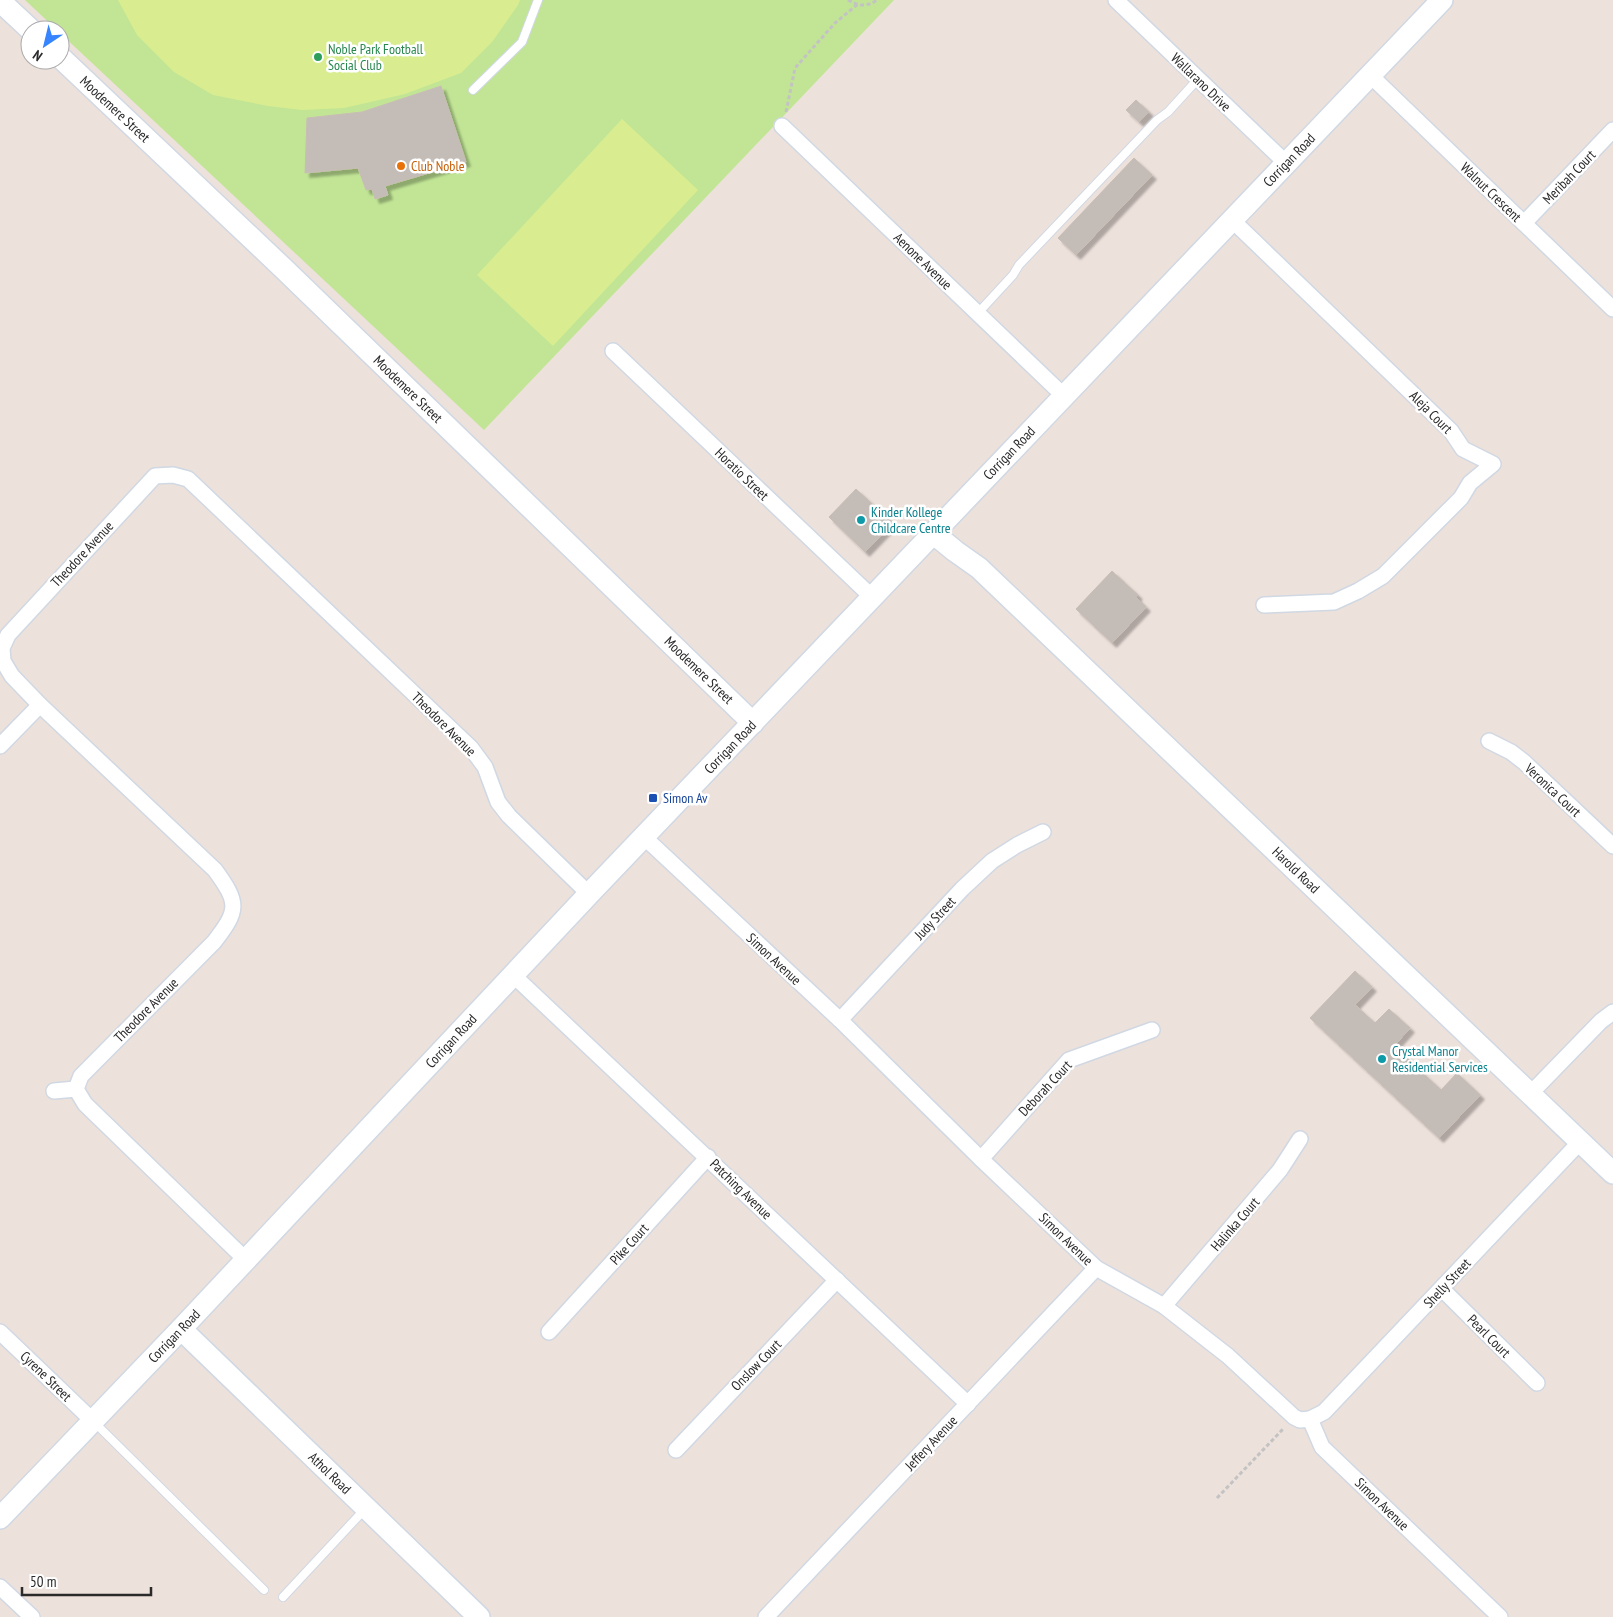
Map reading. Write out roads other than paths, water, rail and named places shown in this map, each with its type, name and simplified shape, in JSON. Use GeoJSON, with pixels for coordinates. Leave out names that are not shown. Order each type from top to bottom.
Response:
{"type":"FeatureCollection","features":[{"type":"Feature","properties":{"kind":"main road","name":"Corrigan Road"},"geometry":{"type":"LineString","coordinates":[[0,1518],[589,894],[1442,0]]}},
{"type":"Feature","properties":{"kind":"main road"},"geometry":{"type":"LineString","coordinates":[[0,1],[20,20]]}},
{"type":"Feature","properties":{"kind":"main road","name":"Moodemere Street"},"geometry":{"type":"LineString","coordinates":[[70,66],[283,268],[753,723]]}},
{"type":"Feature","properties":{"kind":"main road","name":"Harold Road"},"geometry":{"type":"LineString","coordinates":[[938,528],[954,551],[979,568],[1613,1172]]}},
{"type":"Feature","properties":{"kind":"main road","name":"Athol Road"},"geometry":{"type":"LineString","coordinates":[[180,1329],[479,1617]]}},
{"type":"Feature","properties":{"kind":"street","name":"Wallarano Drive"},"geometry":{"type":"LineString","coordinates":[[1116,0],[1286,163]]}},
{"type":"Feature","properties":{"kind":"street","name":"Walnut Crescent"},"geometry":{"type":"LineString","coordinates":[[1370,75],[1613,308]]}},
{"type":"Feature","properties":{"kind":"street","name":"Aenone Avenue"},"geometry":{"type":"LineString","coordinates":[[782,126],[1064,396]]}},
{"type":"Feature","properties":{"kind":"street","name":"Meribah Court"},"geometry":{"type":"LineString","coordinates":[[1524,223],[1613,130]]}},
{"type":"Feature","properties":{"kind":"street","name":"Aleja Court"},"geometry":{"type":"LineString","coordinates":[[1232,220],[1451,431],[1463,449],[1493,464],[1470,483],[1461,498],[1383,576],[1334,602],[1264,605]]}},
{"type":"Feature","properties":{"kind":"street","name":"Horatio Street"},"geometry":{"type":"LineString","coordinates":[[613,351],[872,598]]}},
{"type":"Feature","properties":{"kind":"street","name":"Theodore Avenue"},"geometry":{"type":"LineString","coordinates":[[76,1089],[81,1076],[214,942],[228,924],[234,907],[229,889],[215,870],[40,705],[12,676],[3,661],[2,648],[8,635],[155,476],[172,475],[188,479],[471,748],[485,767],[498,802],[509,816],[589,894]]}},
{"type":"Feature","properties":{"kind":"street"},"geometry":{"type":"LineString","coordinates":[[0,746],[40,705]]}},
{"type":"Feature","properties":{"kind":"street","name":"Veronica Court"},"geometry":{"type":"LineString","coordinates":[[1489,741],[1511,752],[1524,762],[1613,846]]}},
{"type":"Feature","properties":{"kind":"street","name":"Judy Street"},"geometry":{"type":"LineString","coordinates":[[840,1020],[962,888],[992,861],[1017,845],[1043,832]]}},
{"type":"Feature","properties":{"kind":"street","name":"Simon Avenue"},"geometry":{"type":"LineString","coordinates":[[644,837],[840,1020],[981,1159],[1096,1268],[1164,1306],[1228,1356],[1294,1417],[1300,1420],[1310,1420],[1322,1447],[1500,1617]]}},
{"type":"Feature","properties":{"kind":"street","name":"Patching Avenue"},"geometry":{"type":"LineString","coordinates":[[513,975],[968,1404]]}},
{"type":"Feature","properties":{"kind":"street"},"geometry":{"type":"LineString","coordinates":[[1530,1093],[1601,1021],[1613,1012]]}},
{"type":"Feature","properties":{"kind":"street","name":"Deborah Court"},"geometry":{"type":"LineString","coordinates":[[981,1159],[1069,1060],[1152,1030]]}},
{"type":"Feature","properties":{"kind":"street"},"geometry":{"type":"LineString","coordinates":[[54,1091],[76,1089],[85,1104],[245,1260]]}},
{"type":"Feature","properties":{"kind":"street","name":"Halinka Court"},"geometry":{"type":"LineString","coordinates":[[1164,1306],[1280,1170],[1300,1139]]}},
{"type":"Feature","properties":{"kind":"street","name":"Shelly Street"},"geometry":{"type":"LineString","coordinates":[[1310,1420],[1324,1412],[1580,1142]]}},
{"type":"Feature","properties":{"kind":"street","name":"Pike Court"},"geometry":{"type":"LineString","coordinates":[[549,1332],[708,1157]]}},
{"type":"Feature","properties":{"kind":"street","name":"Jeffery Avenue"},"geometry":{"type":"LineString","coordinates":[[766,1617],[1096,1268]]}},
{"type":"Feature","properties":{"kind":"street","name":"Onslow Court"},"geometry":{"type":"LineString","coordinates":[[676,1450],[837,1280]]}},
{"type":"Feature","properties":{"kind":"street","name":"Pearl Court"},"geometry":{"type":"LineString","coordinates":[[1442,1289],[1537,1383]]}},
{"type":"Feature","properties":{"kind":"street","name":"Cyrene Street"},"geometry":{"type":"LineString","coordinates":[[0,1332],[93,1421]]}},
{"type":"Feature","properties":{"kind":"street"},"geometry":{"type":"LineString","coordinates":[[0,1587],[32,1617]]}},
{"type":"Feature","properties":{"kind":"lane"},"geometry":{"type":"LineString","coordinates":[[473,90],[522,42],[538,0]]}},
{"type":"Feature","properties":{"kind":"lane"},"geometry":{"type":"LineString","coordinates":[[978,313],[1013,275],[1019,265],[1157,120],[1168,112],[1198,78]]}},
{"type":"Feature","properties":{"kind":"lane"},"geometry":{"type":"LineString","coordinates":[[93,1421],[264,1590]]}},
{"type":"Feature","properties":{"kind":"lane"},"geometry":{"type":"LineString","coordinates":[[283,1597],[366,1508]]}},
{"type":"Feature","properties":{"kind":"place","name":"Noble Park Football Social Club"},"geometry":{"type":"Point","coordinates":[318,57]}},
{"type":"Feature","properties":{"kind":"place","name":"Club Noble"},"geometry":{"type":"Point","coordinates":[401,166]}},
{"type":"Feature","properties":{"kind":"place","name":"Kinder Kollege Childcare Centre"},"geometry":{"type":"Point","coordinates":[861,520]}},
{"type":"Feature","properties":{"kind":"place","name":"Simon Av"},"geometry":{"type":"Point","coordinates":[653,798]}},
{"type":"Feature","properties":{"kind":"place","name":"Crystal Manor Residential Services"},"geometry":{"type":"Point","coordinates":[1382,1059]}}]}
